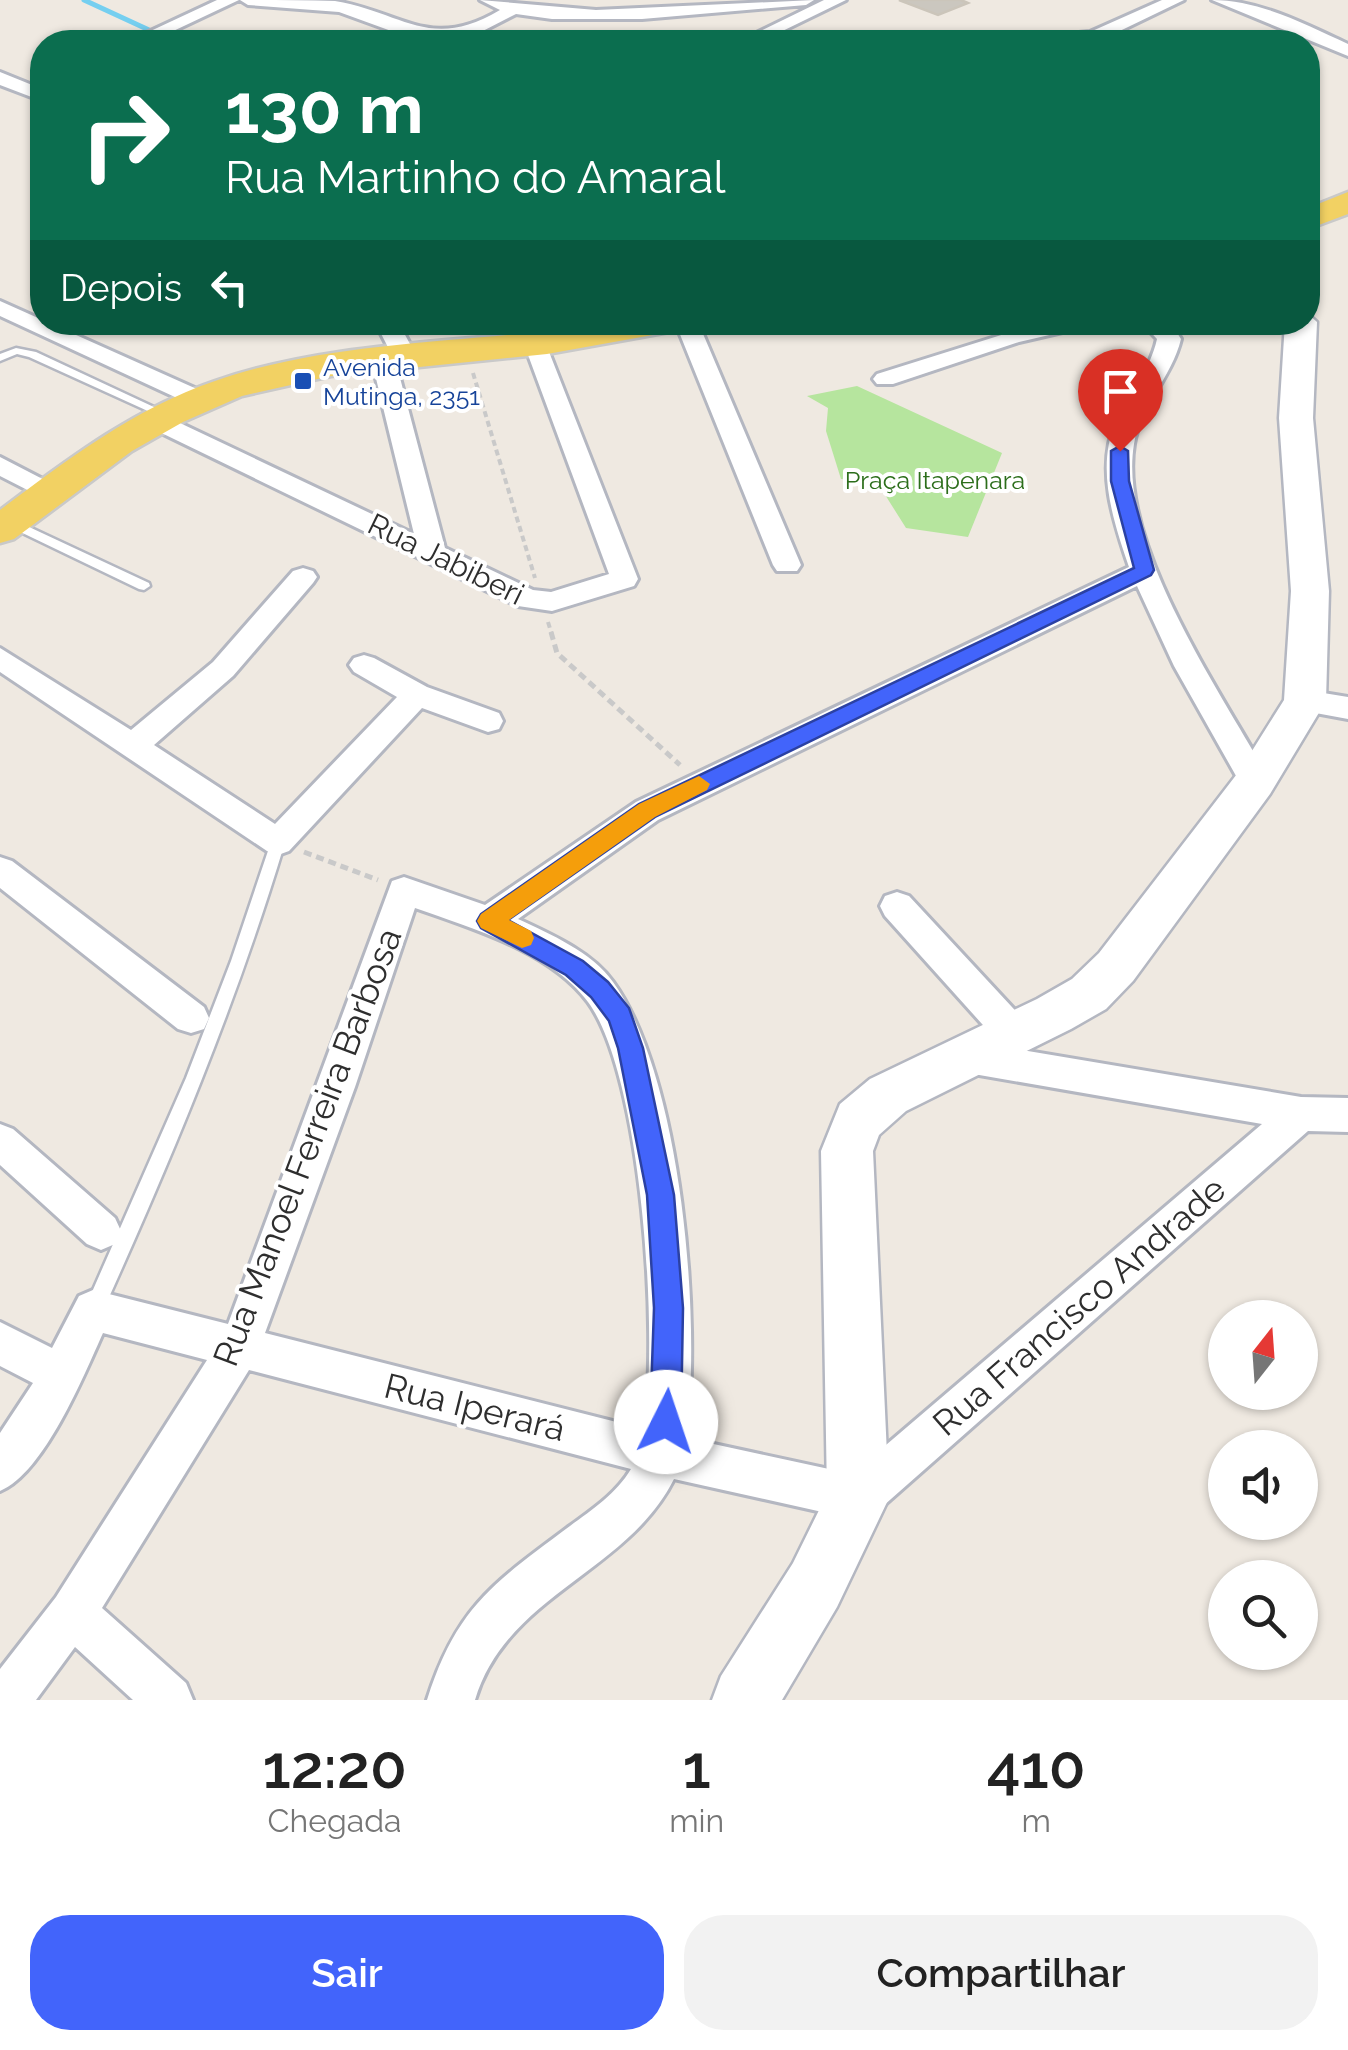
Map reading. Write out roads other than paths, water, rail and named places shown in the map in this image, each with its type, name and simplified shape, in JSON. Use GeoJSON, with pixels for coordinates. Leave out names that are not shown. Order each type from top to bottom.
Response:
{"type":"FeatureCollection","features":[{"type":"Feature","properties":{"kind":"main road"},"geometry":{"type":"LineString","coordinates":[[1320,214],[1348,202]]}},
{"type":"Feature","properties":{"kind":"main road"},"geometry":{"type":"LineString","coordinates":[[5,526],[160,418],[200,399],[391,345],[536,344],[592,335]]}},
{"type":"Feature","properties":{"kind":"main road"},"geometry":{"type":"LineString","coordinates":[[745,1700],[815,1586],[858,1498],[847,1151],[858,1121],[888,1095],[1088,994],[1116,967],[1255,782],[1326,705],[1310,591],[1296,418],[1300,335]]}},
{"type":"Feature","properties":{"kind":"street"},"geometry":{"type":"LineString","coordinates":[[163,30],[231,0]]}},
{"type":"Feature","properties":{"kind":"street"},"geometry":{"type":"LineString","coordinates":[[248,0],[355,5],[356,15],[411,30]]}},
{"type":"Feature","properties":{"kind":"street"},"geometry":{"type":"LineString","coordinates":[[488,0],[511,10],[646,13],[806,0]]}},
{"type":"Feature","properties":{"kind":"street"},"geometry":{"type":"LineString","coordinates":[[773,30],[838,0]]}},
{"type":"Feature","properties":{"kind":"street"},"geometry":{"type":"LineString","coordinates":[[1109,30],[1176,0]]}},
{"type":"Feature","properties":{"kind":"street"},"geometry":{"type":"LineString","coordinates":[[1220,0],[1300,30]]}},
{"type":"Feature","properties":{"kind":"street"},"geometry":{"type":"LineString","coordinates":[[476,30],[511,10]]}},
{"type":"Feature","properties":{"kind":"street"},"geometry":{"type":"LineString","coordinates":[[1320,38],[1348,51]]}},
{"type":"Feature","properties":{"kind":"street"},"geometry":{"type":"LineString","coordinates":[[0,78],[30,87]]}},
{"type":"Feature","properties":{"kind":"street"},"geometry":{"type":"LineString","coordinates":[[0,308],[30,322]]}},
{"type":"Feature","properties":{"kind":"street"},"geometry":{"type":"LineString","coordinates":[[59,335],[200,399]]}},
{"type":"Feature","properties":{"kind":"street"},"geometry":{"type":"LineString","coordinates":[[691,335],[787,565]]}},
{"type":"Feature","properties":{"kind":"street"},"geometry":{"type":"LineString","coordinates":[[884,379],[1018,335]]}},
{"type":"Feature","properties":{"kind":"street"},"geometry":{"type":"LineString","coordinates":[[1167,335],[1162,369],[1124,428],[1120,451],[1122,494],[1144,570],[1255,782]]}},
{"type":"Feature","properties":{"kind":"street","name":"Rua Jabiberi"},"geometry":{"type":"LineString","coordinates":[[160,418],[543,604],[620,584],[623,576],[536,344]]}},
{"type":"Feature","properties":{"kind":"street"},"geometry":{"type":"LineString","coordinates":[[391,345],[432,551]]}},
{"type":"Feature","properties":{"kind":"street"},"geometry":{"type":"LineString","coordinates":[[0,465],[49,493]]}},
{"type":"Feature","properties":{"kind":"street"},"geometry":{"type":"LineString","coordinates":[[451,1700],[471,1642],[491,1616],[618,1518],[639,1497],[662,1455],[669,1390],[662,1214],[631,1048],[620,1016],[600,990],[574,968],[489,921],[647,810],[1144,570]]}},
{"type":"Feature","properties":{"kind":"street"},"geometry":{"type":"LineString","coordinates":[[132,746],[223,669],[303,577]]}},
{"type":"Feature","properties":{"kind":"street"},"geometry":{"type":"LineString","coordinates":[[0,658],[278,842],[345,766],[417,695]]}},
{"type":"Feature","properties":{"kind":"street"},"geometry":{"type":"LineString","coordinates":[[364,665],[417,695],[488,721]]}},
{"type":"Feature","properties":{"kind":"street"},"geometry":{"type":"LineString","coordinates":[[0,870],[191,1018]]}},
{"type":"Feature","properties":{"kind":"street","name":"Rua Manoel Ferreira Barbosa"},"geometry":{"type":"LineString","coordinates":[[6,1700],[72,1612],[239,1348],[404,890],[489,921]]}},
{"type":"Feature","properties":{"kind":"street"},"geometry":{"type":"LineString","coordinates":[[897,906],[1013,1032]]}},
{"type":"Feature","properties":{"kind":"street"},"geometry":{"type":"LineString","coordinates":[[962,1056],[1302,1114],[1348,1114]]}},
{"type":"Feature","properties":{"kind":"street","name":"Rua Francisco Andrade"},"geometry":{"type":"LineString","coordinates":[[858,1498],[1302,1114]]}},
{"type":"Feature","properties":{"kind":"street"},"geometry":{"type":"LineString","coordinates":[[0,1141],[102,1231]]}},
{"type":"Feature","properties":{"kind":"street"},"geometry":{"type":"LineString","coordinates":[[0,1469],[62,1376],[93,1310]]}},
{"type":"Feature","properties":{"kind":"street","name":"Rua Iperará"},"geometry":{"type":"LineString","coordinates":[[93,1310],[662,1455],[858,1498]]}},
{"type":"Feature","properties":{"kind":"street"},"geometry":{"type":"LineString","coordinates":[[0,1343],[62,1376]]}},
{"type":"Feature","properties":{"kind":"street"},"geometry":{"type":"LineString","coordinates":[[72,1612],[169,1700]]}},
{"type":"Feature","properties":{"kind":"lane"},"geometry":{"type":"LineString","coordinates":[[0,358],[16,351],[32,354],[160,418]]}},
{"type":"Feature","properties":{"kind":"lane"},"geometry":{"type":"LineString","coordinates":[[5,526],[144,586]]}},
{"type":"Feature","properties":{"kind":"lane"},"geometry":{"type":"LineString","coordinates":[[93,1310],[213,1036],[252,930],[278,842]]}},
{"type":"Feature","properties":{"kind":"waterway"},"geometry":{"type":"LineString","coordinates":[[84,0],[149,30]]}},
{"type":"Feature","properties":{"kind":"place","name":"Avenida Mutinga, 2351"},"geometry":{"type":"Point","coordinates":[303,381]}},
{"type":"Feature","properties":{"kind":"park label","name":"Praça Itapenara"},"geometry":{"type":"Point","coordinates":[935,480]}}]}
